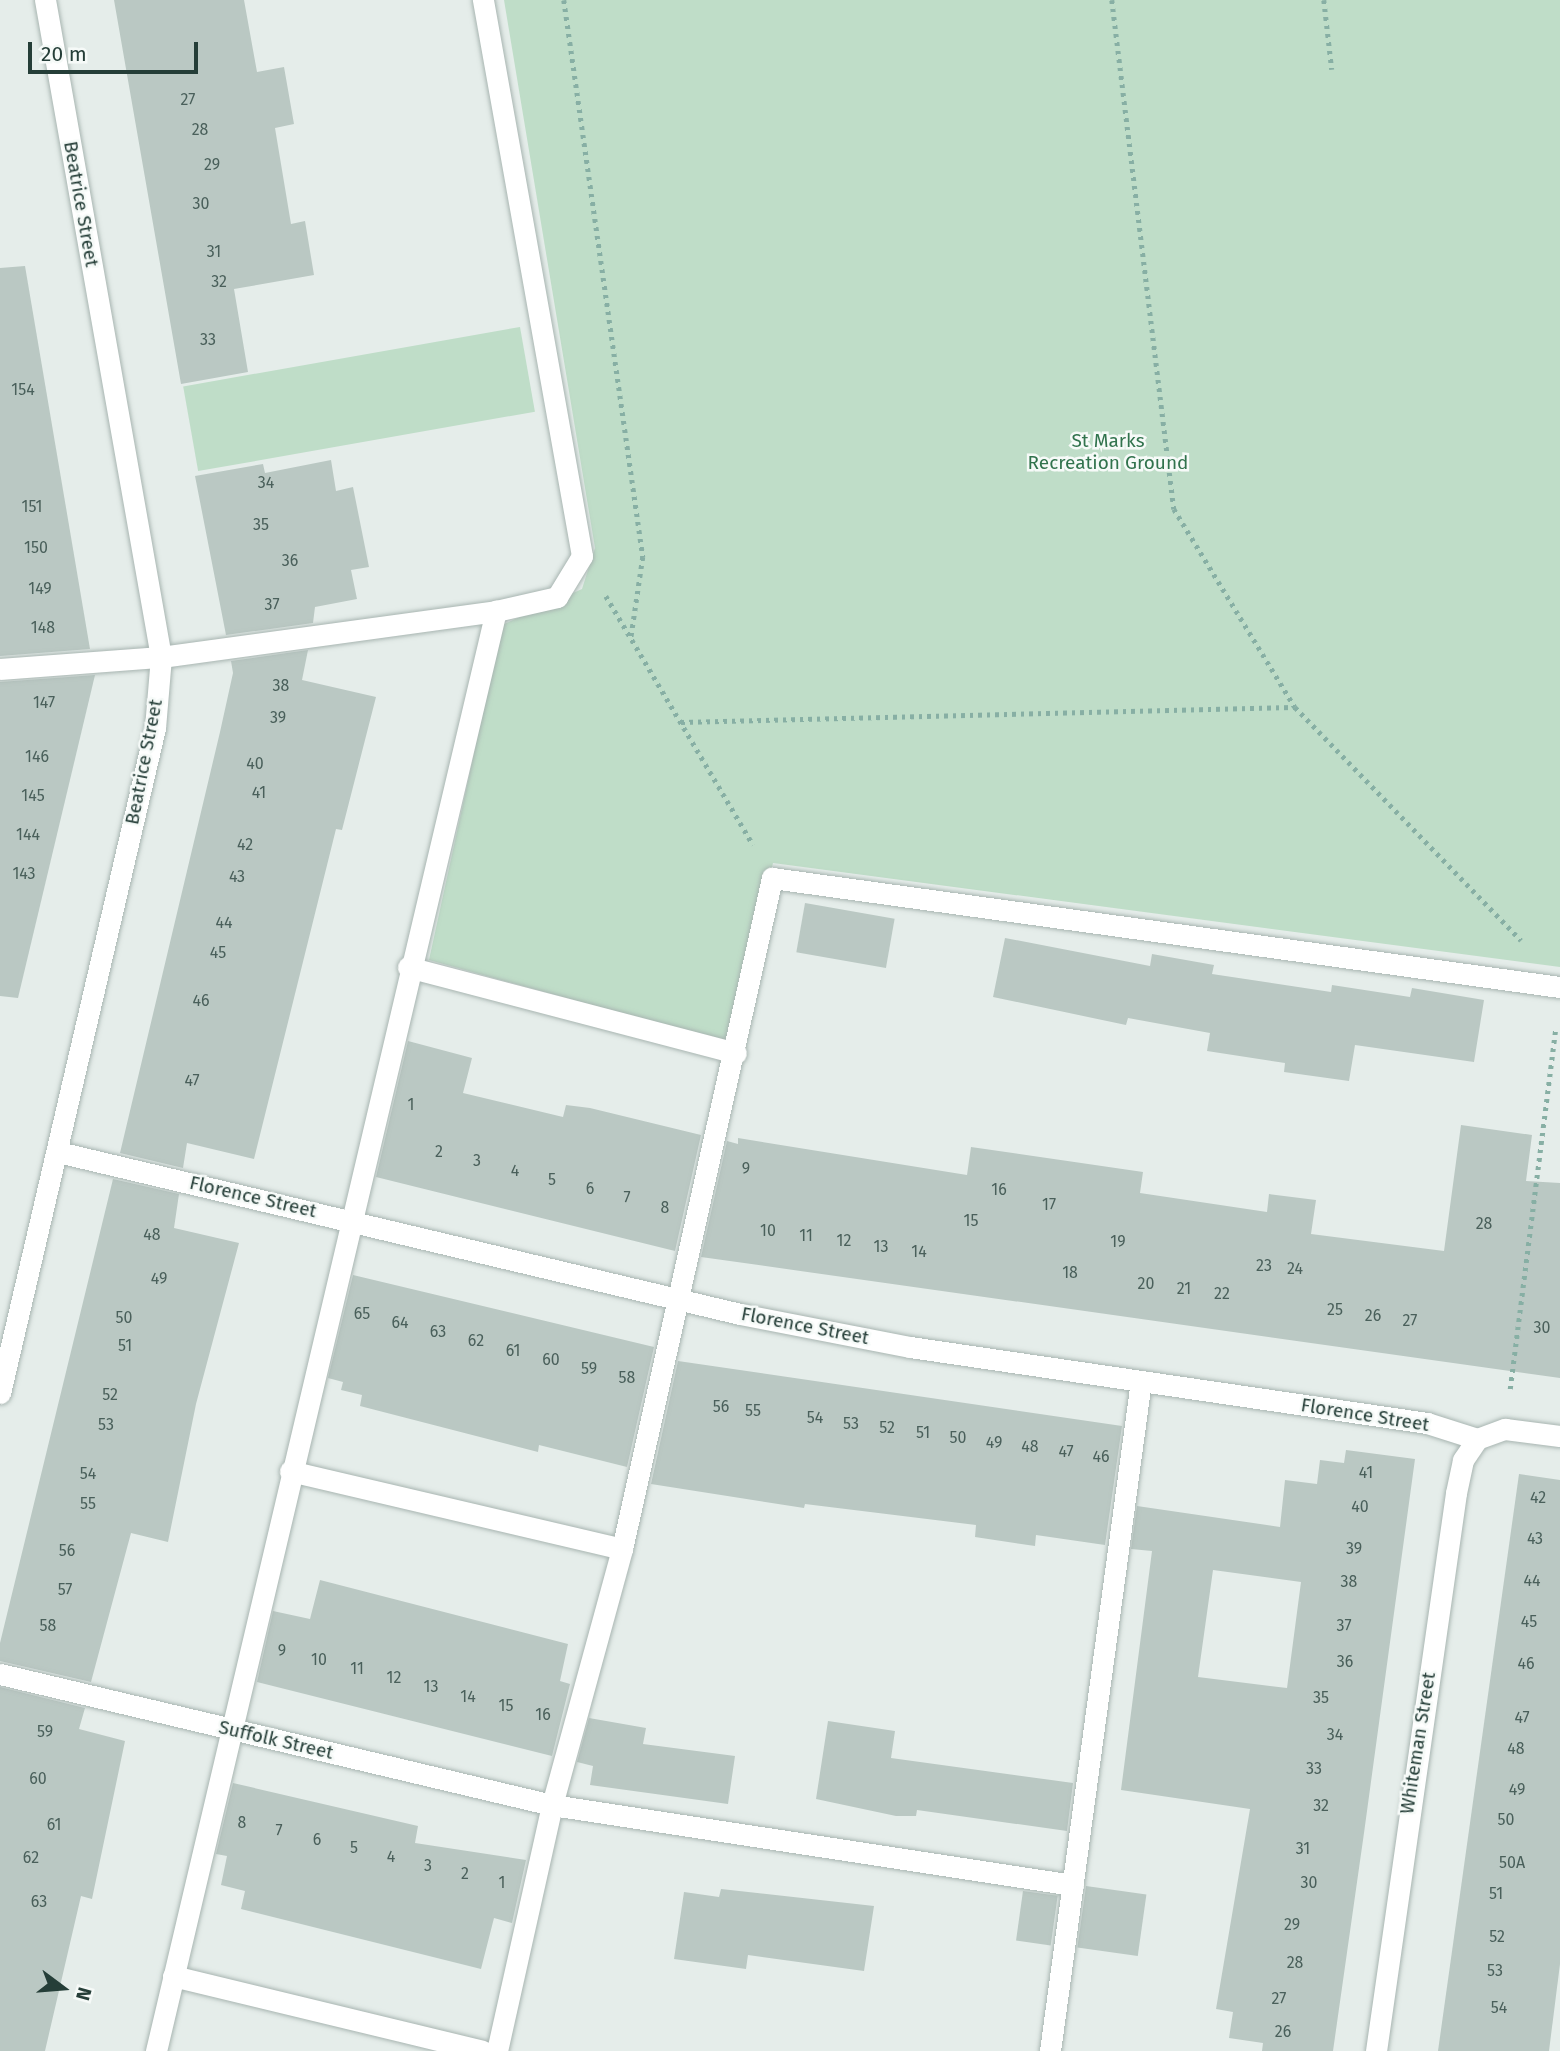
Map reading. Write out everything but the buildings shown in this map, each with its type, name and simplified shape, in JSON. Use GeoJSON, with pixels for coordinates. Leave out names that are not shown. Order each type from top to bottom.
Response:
{"type":"FeatureCollection","features":[{"type":"Feature","properties":{"kind":"street","name":"Beatrice Street"},"geometry":{"type":"LineString","coordinates":[[0,1393],[155,728],[161,657],[45,0]]}},
{"type":"Feature","properties":{"kind":"street"},"geometry":{"type":"LineString","coordinates":[[0,669],[161,657],[496,611],[557,597],[582,556],[483,0]]}},
{"type":"Feature","properties":{"kind":"street"},"geometry":{"type":"LineString","coordinates":[[156,2051],[234,1730],[290,1471],[408,967],[496,611]]}},
{"type":"Feature","properties":{"kind":"street"},"geometry":{"type":"LineString","coordinates":[[496,2051],[552,1805],[622,1549],[736,1053],[772,878],[1560,987]]}},
{"type":"Feature","properties":{"kind":"street"},"geometry":{"type":"LineString","coordinates":[[408,967],[736,1053]]}},
{"type":"Feature","properties":{"kind":"street","name":"Florence Street"},"geometry":{"type":"LineString","coordinates":[[58,1152],[350,1219],[680,1300],[910,1347],[1427,1423],[1476,1439]]}},
{"type":"Feature","properties":{"kind":"street"},"geometry":{"type":"LineString","coordinates":[[1050,2051],[1141,1381]]}},
{"type":"Feature","properties":{"kind":"street"},"geometry":{"type":"LineString","coordinates":[[1476,1439],[1505,1429],[1560,1436]]}},
{"type":"Feature","properties":{"kind":"street","name":"Whiteman Street"},"geometry":{"type":"LineString","coordinates":[[1376,2051],[1456,1493],[1463,1460],[1476,1439]]}},
{"type":"Feature","properties":{"kind":"street"},"geometry":{"type":"LineString","coordinates":[[290,1471],[622,1549]]}},
{"type":"Feature","properties":{"kind":"street","name":"Suffolk Street"},"geometry":{"type":"LineString","coordinates":[[0,1674],[552,1805],[1073,1885]]}},
{"type":"Feature","properties":{"kind":"street"},"geometry":{"type":"LineString","coordinates":[[173,1976],[482,2051]]}},
{"type":"Feature","properties":{"kind":"path"},"geometry":{"type":"LineString","coordinates":[[564,0],[643,557],[631,638]]}},
{"type":"Feature","properties":{"kind":"path"},"geometry":{"type":"LineString","coordinates":[[1112,0],[1174,509],[1295,707],[1490,903],[1525,944]]}},
{"type":"Feature","properties":{"kind":"path"},"geometry":{"type":"LineString","coordinates":[[1324,0],[1332,70]]}},
{"type":"Feature","properties":{"kind":"path"},"geometry":{"type":"LineString","coordinates":[[582,556],[772,878]]}},
{"type":"Feature","properties":{"kind":"path"},"geometry":{"type":"LineString","coordinates":[[681,722],[1295,707]]}},
{"type":"Feature","properties":{"kind":"path"},"geometry":{"type":"LineString","coordinates":[[1505,1429],[1556,1022]]}},
{"type":"Feature","properties":{"kind":"green space","name":"St Marks Recreation Ground"},"geometry":{"type":"Polygon","coordinates":[[[504,0],[1560,0],[1560,967],[773,863],[729,1043],[429,960],[502,625],[582,589],[595,548],[504,0]]]}},
{"type":"Feature","properties":{"kind":"green space"},"geometry":{"type":"Polygon","coordinates":[[[520,327],[535,412],[198,471],[183,386],[520,327]]]}}]}
